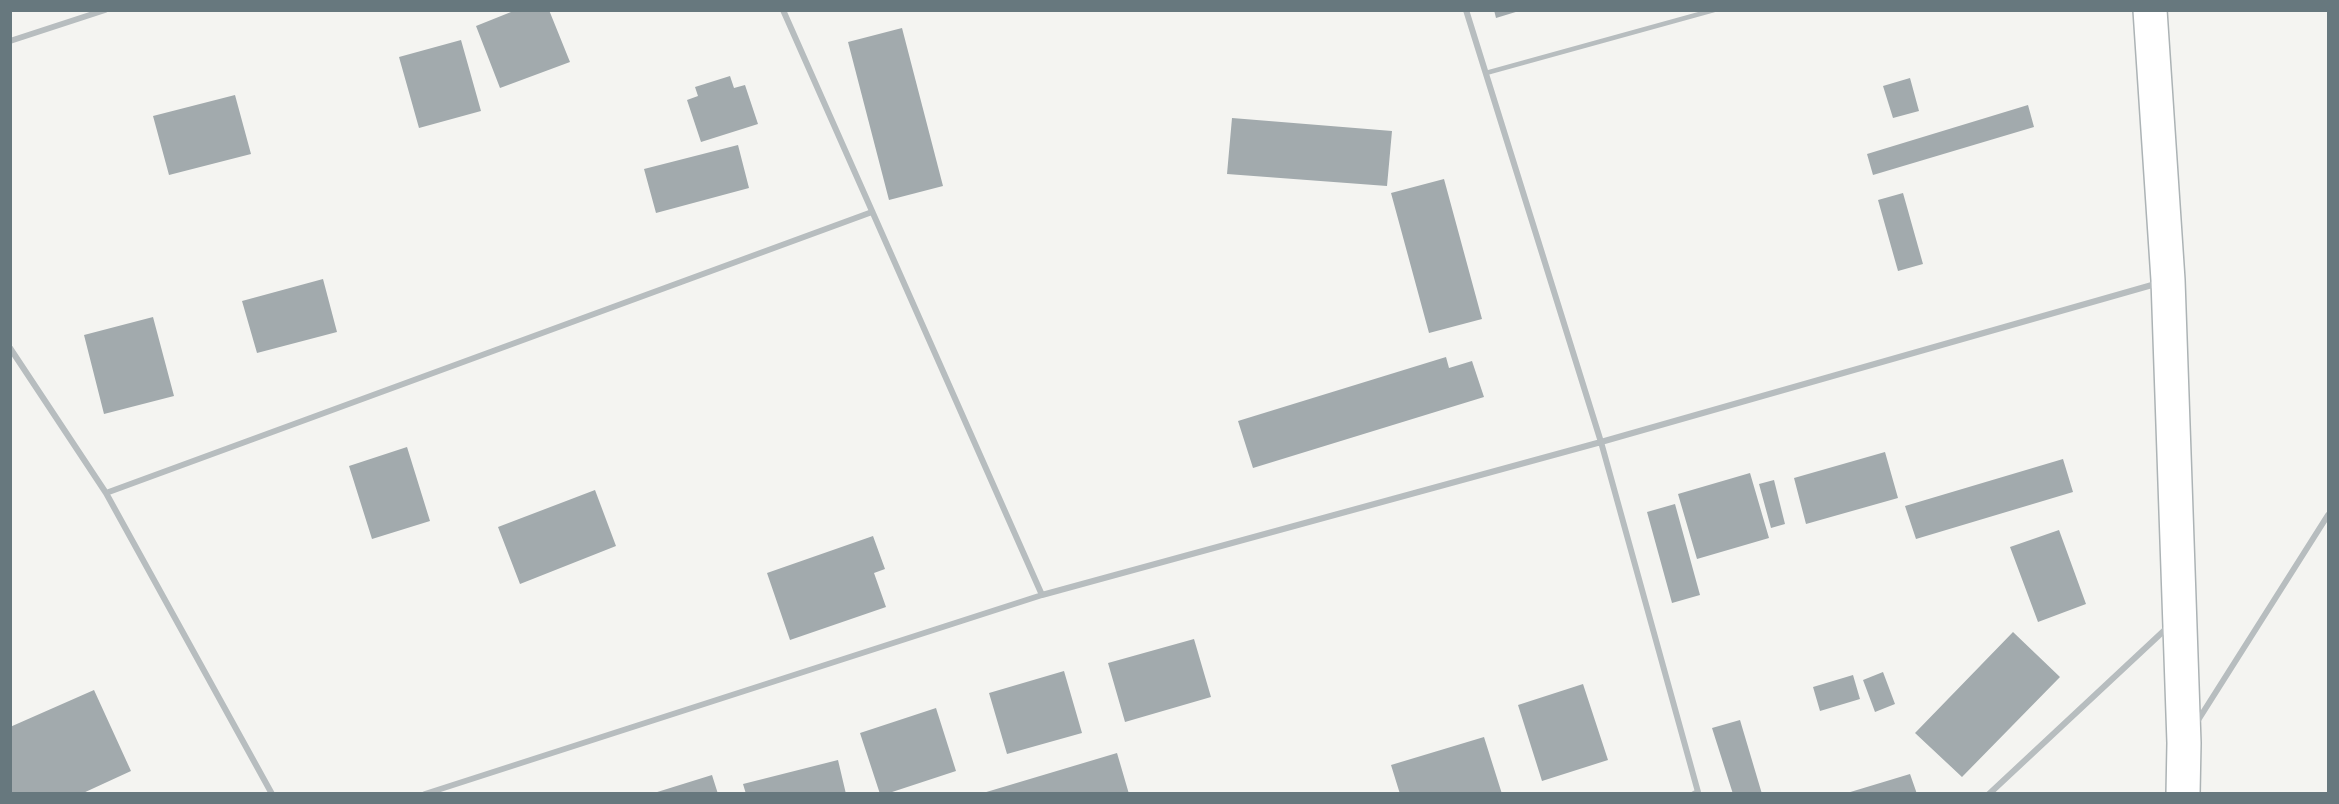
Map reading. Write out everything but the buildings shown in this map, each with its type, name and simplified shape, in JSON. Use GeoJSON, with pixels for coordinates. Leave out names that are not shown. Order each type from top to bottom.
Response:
{"type":"FeatureCollection","features":[{"type":"Feature","properties":{"kind":"street"},"geometry":{"type":"LineString","coordinates":[[10,41],[105,10]]}},
{"type":"Feature","properties":{"kind":"street"},"geometry":{"type":"LineString","coordinates":[[783,10],[1042,595]]}},
{"type":"Feature","properties":{"kind":"street"},"geometry":{"type":"LineString","coordinates":[[1466,10],[1601,442],[1698,792],[1694,794]]}},
{"type":"Feature","properties":{"kind":"street"},"geometry":{"type":"LineString","coordinates":[[2150,10],[2168,280],[2184,743],[2183,794]]}},
{"type":"Feature","properties":{"kind":"street"},"geometry":{"type":"LineString","coordinates":[[106,493],[872,212]]}},
{"type":"Feature","properties":{"kind":"street"},"geometry":{"type":"LineString","coordinates":[[425,794],[1042,595],[1601,442],[2168,280]]}},
{"type":"Feature","properties":{"kind":"street"},"geometry":{"type":"LineString","coordinates":[[10,348],[106,493],[272,794]]}},
{"type":"Feature","properties":{"kind":"street"},"geometry":{"type":"LineString","coordinates":[[2184,743],[2328,515]]}},
{"type":"Feature","properties":{"kind":"street"},"geometry":{"type":"LineString","coordinates":[[1989,794],[2179,617]]}},
{"type":"Feature","properties":{"kind":"lane"},"geometry":{"type":"LineString","coordinates":[[1486,73],[1714,10]]}}]}
